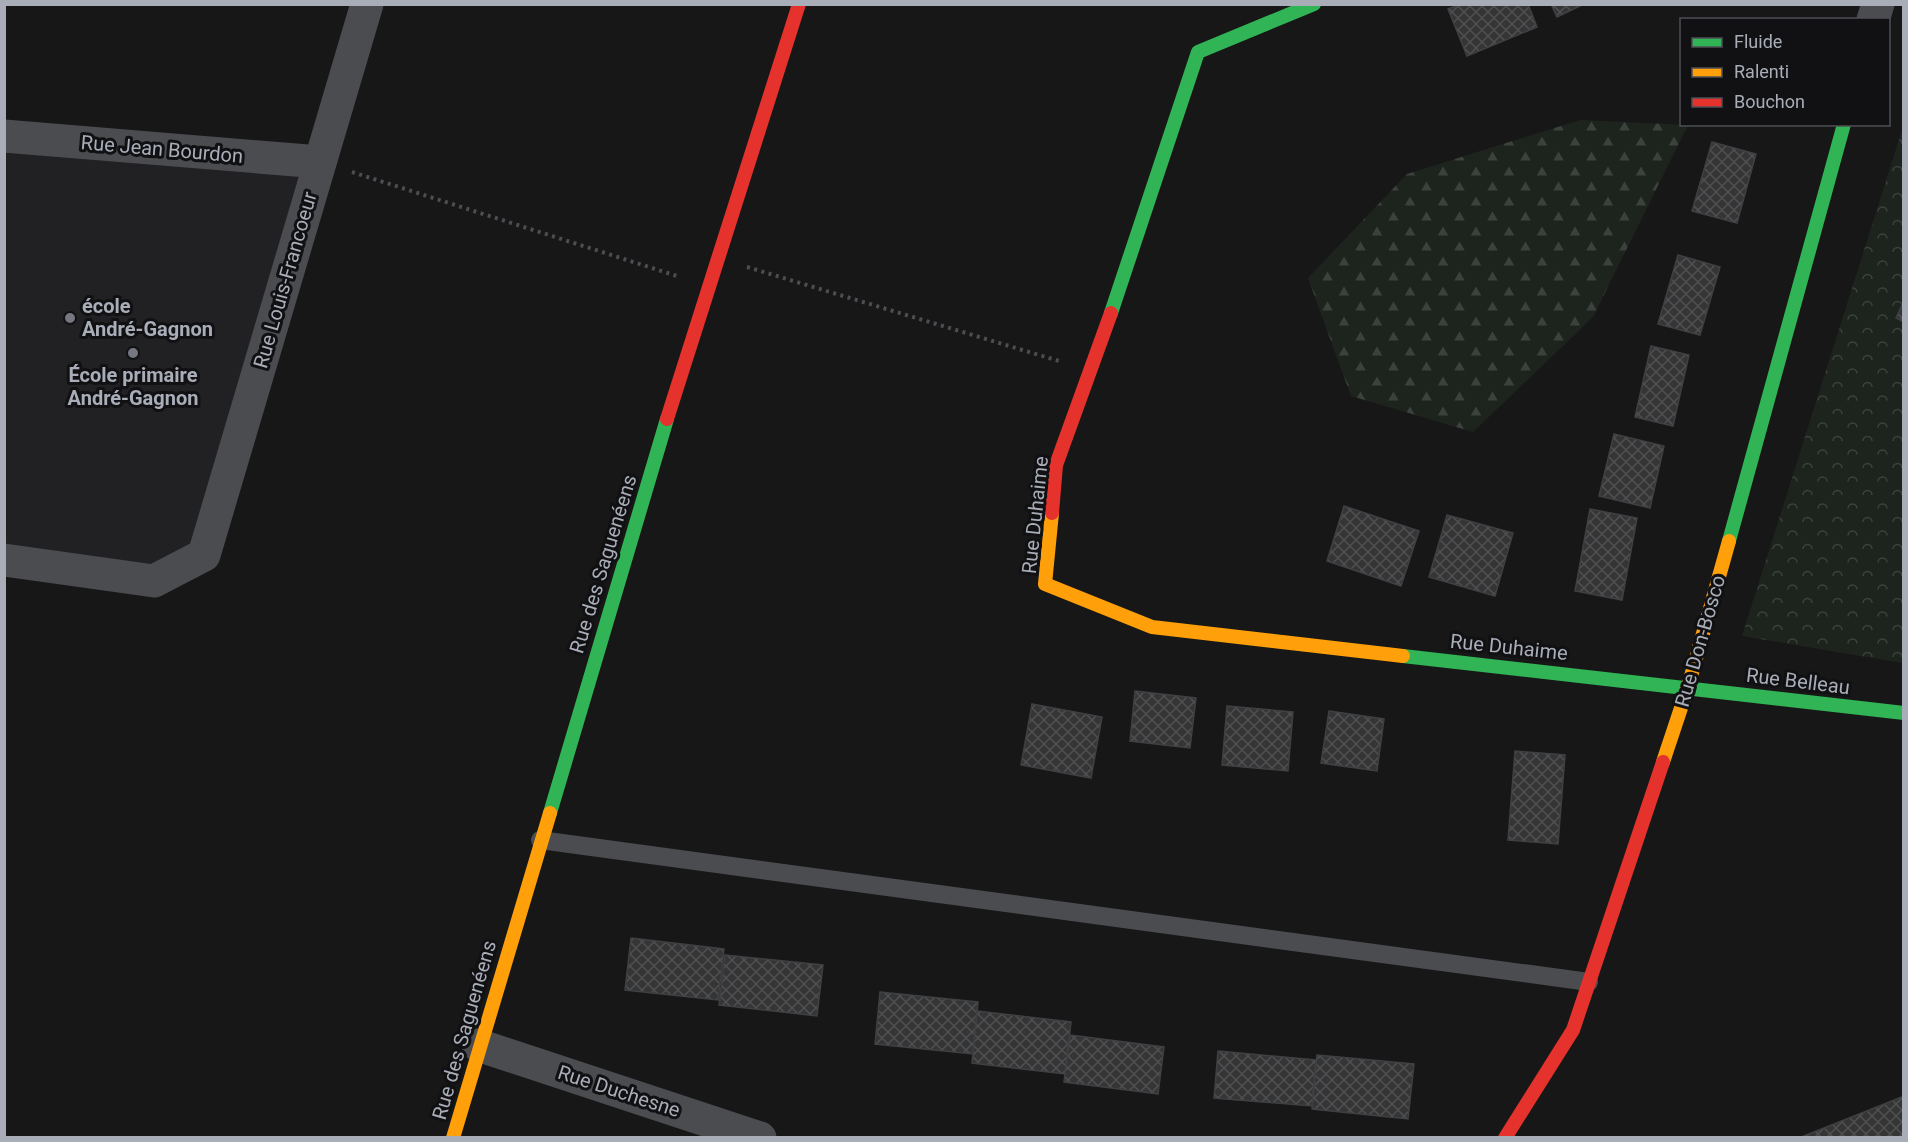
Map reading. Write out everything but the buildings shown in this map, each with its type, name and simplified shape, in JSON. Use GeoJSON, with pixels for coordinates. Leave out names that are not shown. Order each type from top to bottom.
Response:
{"type":"FeatureCollection","features":[{"type":"Feature","properties":{"kind":"street","name":"Rue Louis-Francoeur"},"geometry":{"type":"LineString","coordinates":[[4,560],[154,581],[204,555],[367,4]]}},
{"type":"Feature","properties":{"kind":"street","name":"Rue des Saguenéens"},"geometry":{"type":"LineString","coordinates":[[453,1137],[478,1045],[708,286],[799,4]]}},
{"type":"Feature","properties":{"kind":"street","name":"Rue Duhaime"},"geometry":{"type":"LineString","coordinates":[[1314,4],[1198,52],[1091,371],[1056,465],[1045,584],[1152,627],[1688,687]]}},
{"type":"Feature","properties":{"kind":"street","name":"Rue Don-Bosco"},"geometry":{"type":"LineString","coordinates":[[1505,1137],[1573,1030],[1688,687],[1843,126]]}},
{"type":"Feature","properties":{"kind":"street","name":"Rue Jean Bourdon"},"geometry":{"type":"LineString","coordinates":[[4,136],[320,162]]}},
{"type":"Feature","properties":{"kind":"street","name":"Rue Belleau"},"geometry":{"type":"LineString","coordinates":[[1688,687],[1904,713]]}},
{"type":"Feature","properties":{"kind":"street","name":"Rue Duchesne"},"geometry":{"type":"LineString","coordinates":[[478,1045],[760,1137]]}},
{"type":"Feature","properties":{"kind":"lane"},"geometry":{"type":"LineString","coordinates":[[540,840],[1589,982]]}},
{"type":"Feature","properties":{"kind":"path"},"geometry":{"type":"LineString","coordinates":[[320,162],[708,286]]}},
{"type":"Feature","properties":{"kind":"path"},"geometry":{"type":"LineString","coordinates":[[717,258],[1091,371]]}},
{"type":"Feature","properties":{"kind":"shaded area","name":"École primaire André-Gagnon"},"geometry":{"type":"Polygon","coordinates":[[[5,132],[326,157],[193,563],[148,566],[5,549],[5,132]]]}},
{"type":"Feature","properties":{"kind":"green space"},"geometry":{"type":"Polygon","coordinates":[[[1580,120],[1688,126],[1593,317],[1473,432],[1351,396],[1308,278],[1407,174],[1580,120]]]}},
{"type":"Feature","properties":{"kind":"green space"},"geometry":{"type":"Polygon","coordinates":[[[1903,127],[1903,663],[1742,636],[1903,127]]]}},
{"type":"Feature","properties":{"kind":"traffic: fast"},"geometry":{"type":"LineString","coordinates":[[1111,313],[1198,52],[1314,4]]}},
{"type":"Feature","properties":{"kind":"traffic: fast"},"geometry":{"type":"LineString","coordinates":[[1729,541],[1843,126]]}},
{"type":"Feature","properties":{"kind":"traffic: fast"},"geometry":{"type":"LineString","coordinates":[[550,813],[667,419]]}},
{"type":"Feature","properties":{"kind":"traffic: fast"},"geometry":{"type":"LineString","coordinates":[[1403,656],[1904,713]]}},
{"type":"Feature","properties":{"kind":"traffic: slow"},"geometry":{"type":"LineString","coordinates":[[1052,513],[1045,584],[1152,627],[1403,656]]}},
{"type":"Feature","properties":{"kind":"traffic: slow"},"geometry":{"type":"LineString","coordinates":[[1663,762],[1688,687],[1729,541]]}},
{"type":"Feature","properties":{"kind":"traffic: slow"},"geometry":{"type":"LineString","coordinates":[[453,1138],[550,813]]}},
{"type":"Feature","properties":{"kind":"traffic: jam"},"geometry":{"type":"LineString","coordinates":[[667,419],[799,4]]}},
{"type":"Feature","properties":{"kind":"traffic: jam"},"geometry":{"type":"LineString","coordinates":[[1052,513],[1056,465],[1111,313]]}},
{"type":"Feature","properties":{"kind":"traffic: jam"},"geometry":{"type":"LineString","coordinates":[[1505,1138],[1573,1030],[1663,762]]}},
{"type":"Feature","properties":{"kind":"place","name":"école André-Gagnon"},"geometry":{"type":"Point","coordinates":[70,318]}},
{"type":"Feature","properties":{"kind":"place","name":"École primaire André-Gagnon"},"geometry":{"type":"Point","coordinates":[133,353]}}]}
